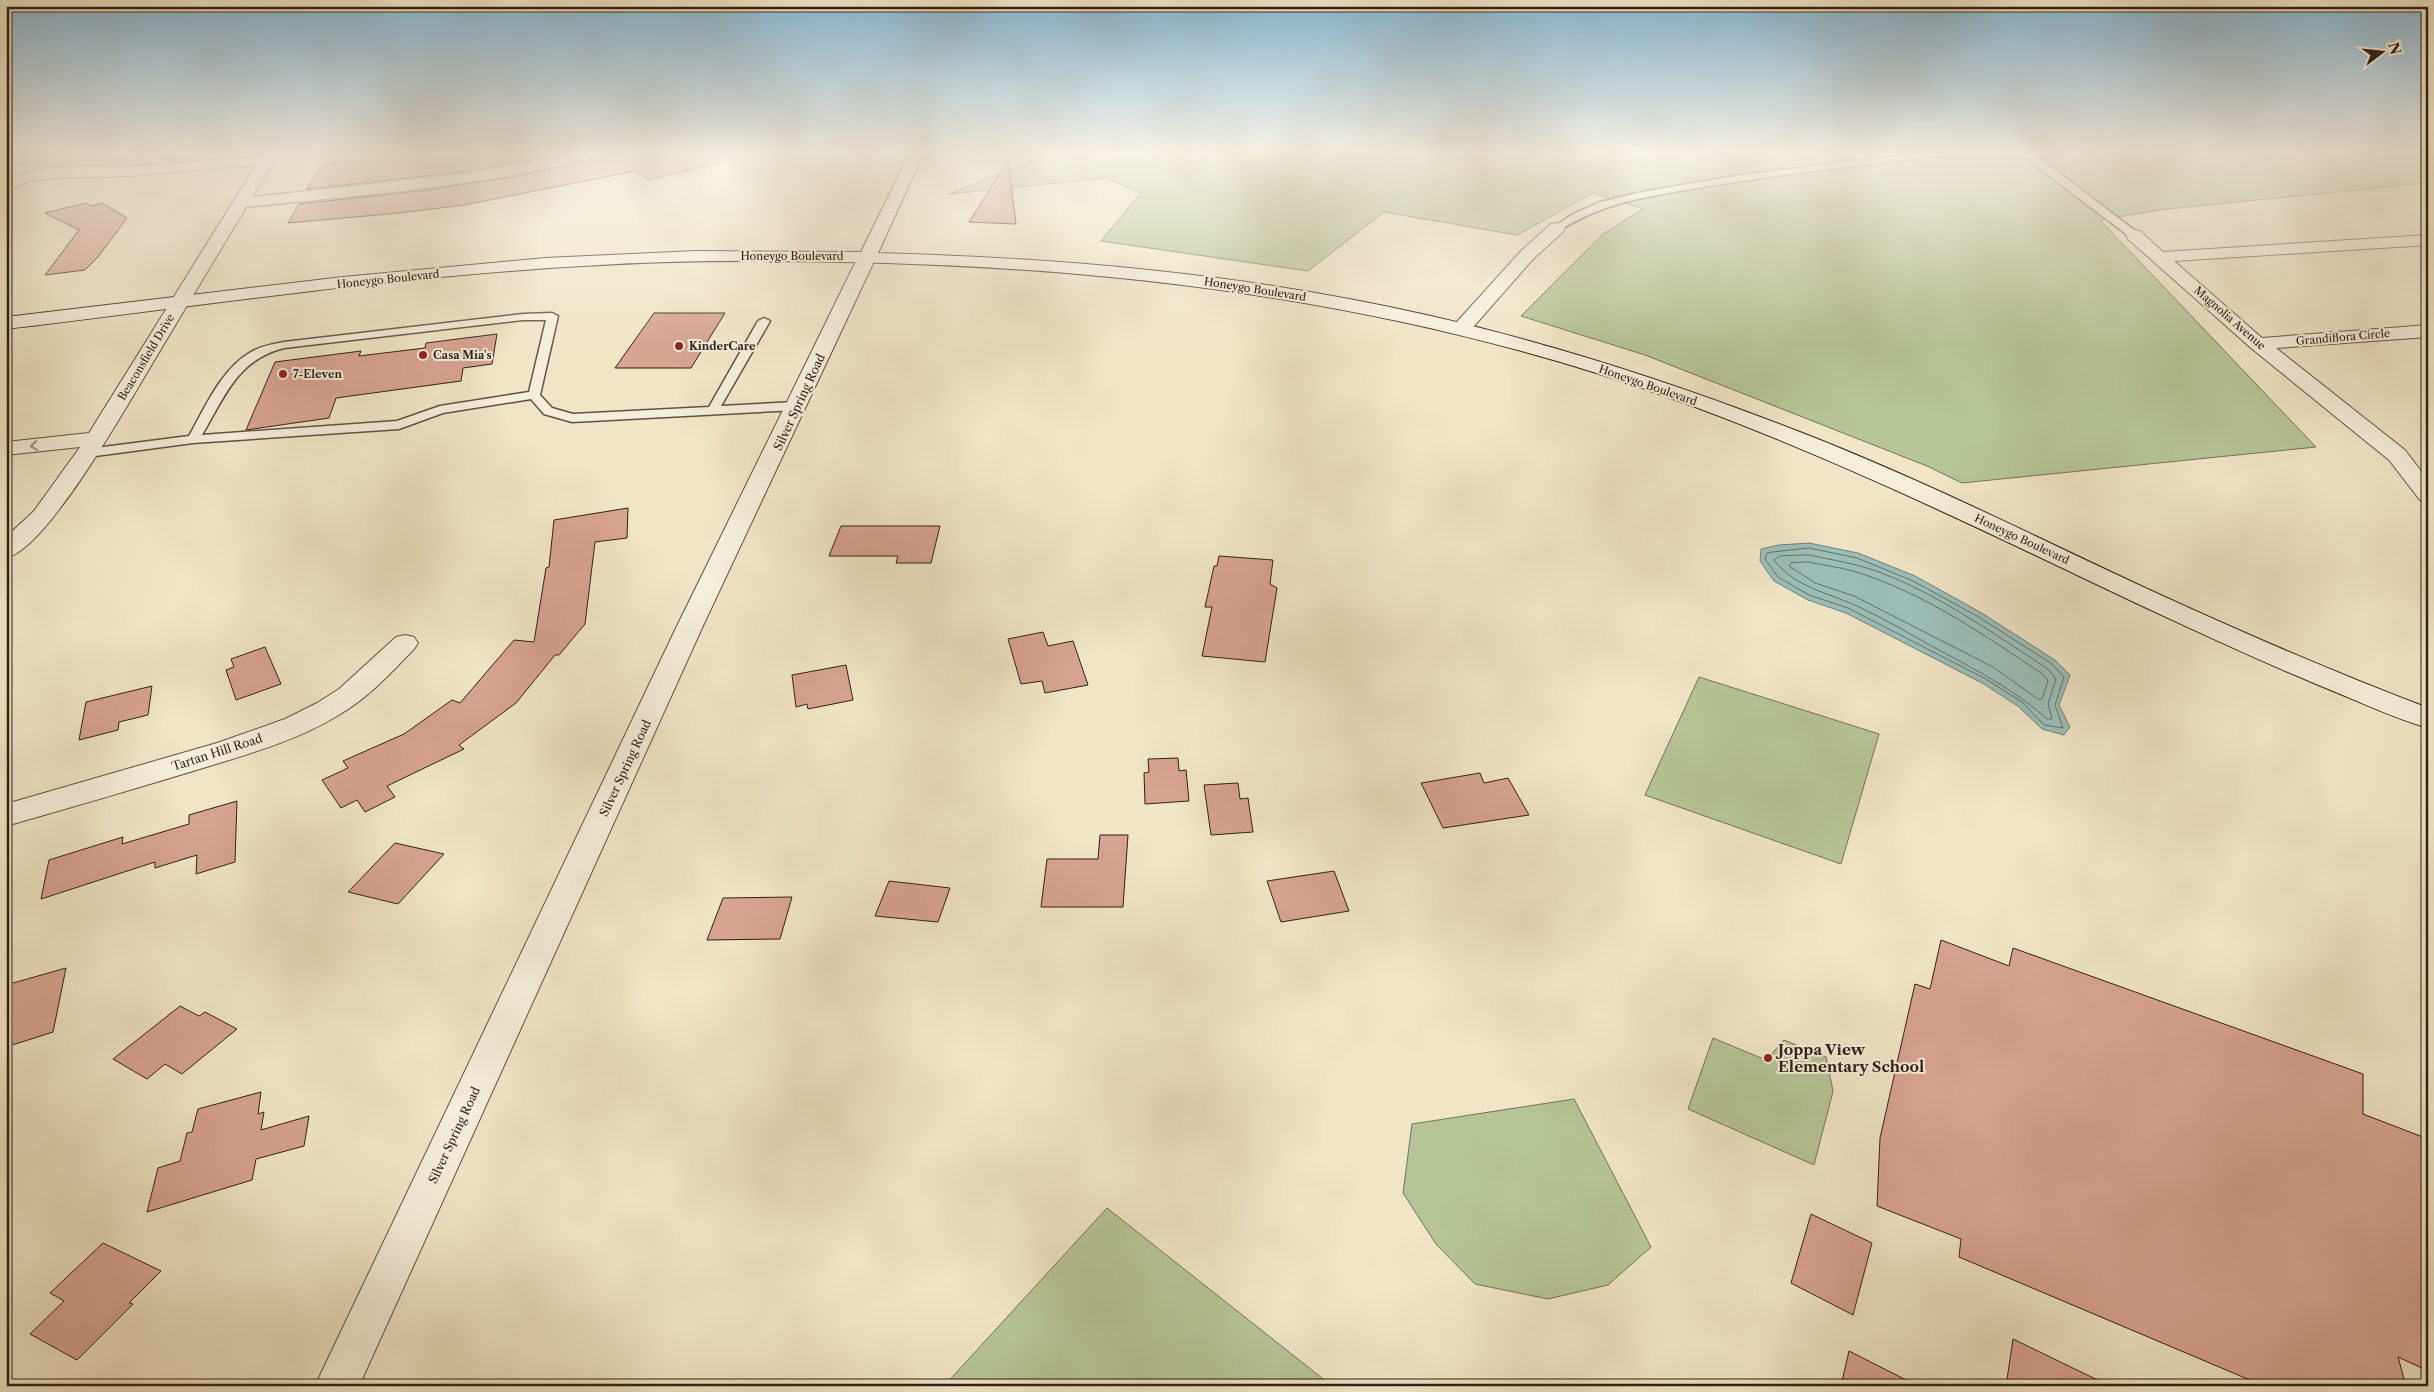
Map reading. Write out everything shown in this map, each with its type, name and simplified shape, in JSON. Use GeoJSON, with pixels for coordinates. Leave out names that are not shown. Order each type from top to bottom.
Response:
{"type":"FeatureCollection","features":[{"type":"Feature","properties":{"kind":"street","name":"Beaconsfield Drive"},"geometry":{"type":"LineString","coordinates":[[6,551],[47,510],[92,445],[232,217]]}},
{"type":"Feature","properties":{"kind":"street","name":"Silver Spring Road"},"geometry":{"type":"LineString","coordinates":[[337,1386],[689,628],[887,217]]}},
{"type":"Feature","properties":{"kind":"street"},"geometry":{"type":"LineString","coordinates":[[1461,329],[1527,254],[1557,228]]}},
{"type":"Feature","properties":{"kind":"street","name":"Magnolia Avenue"},"geometry":{"type":"LineString","coordinates":[[2134,235],[2258,344],[2397,455],[2428,495]]}},
{"type":"Feature","properties":{"kind":"street"},"geometry":{"type":"LineString","coordinates":[[2162,258],[2428,240]]}},
{"type":"Feature","properties":{"kind":"street","name":"Honeygo Boulevard"},"geometry":{"type":"LineString","coordinates":[[6,323],[546,263],[769,255],[1019,262],[1207,280],[1365,308],[1461,329],[1612,372],[1733,414],[1852,461],[2296,666],[2428,719]]}},
{"type":"Feature","properties":{"kind":"street","name":"Grandiflora Circle"},"geometry":{"type":"LineString","coordinates":[[2258,344],[2428,330]]}},
{"type":"Feature","properties":{"kind":"street"},"geometry":{"type":"LineString","coordinates":[[6,449],[92,445]]}},
{"type":"Feature","properties":{"kind":"street"},"geometry":{"type":"LineString","coordinates":[[6,464],[92,445]]}},
{"type":"Feature","properties":{"kind":"street","name":"Tartan Hill Road"},"geometry":{"type":"LineString","coordinates":[[6,815],[238,747],[296,725],[327,710],[353,693],[381,669],[405,643]]}},
{"type":"Feature","properties":{"kind":"lane"},"geometry":{"type":"LineString","coordinates":[[1557,228],[1574,217]]}},
{"type":"Feature","properties":{"kind":"lane","name":"Magnolia Avenue"},"geometry":{"type":"LineString","coordinates":[[2111,217],[2134,235]]}},
{"type":"Feature","properties":{"kind":"lane"},"geometry":{"type":"LineString","coordinates":[[192,439],[234,374],[250,357],[261,351],[293,344],[523,317],[552,316],[534,395]]}},
{"type":"Feature","properties":{"kind":"lane"},"geometry":{"type":"LineString","coordinates":[[712,412],[764,322]]}},
{"type":"Feature","properties":{"kind":"lane"},"geometry":{"type":"LineString","coordinates":[[534,395],[548,411],[572,418],[797,406]]}},
{"type":"Feature","properties":{"kind":"lane"},"geometry":{"type":"LineString","coordinates":[[92,445],[399,425],[440,410],[534,395]]}},
{"type":"Feature","properties":{"kind":"green space"},"geometry":{"type":"Polygon","coordinates":[[[1121,217],[1378,217],[1308,271],[1101,241],[1121,217]]]}},
{"type":"Feature","properties":{"kind":"green space"},"geometry":{"type":"Polygon","coordinates":[[[1413,217],[1550,217],[1517,235],[1413,217]]]}},
{"type":"Feature","properties":{"kind":"green space"},"geometry":{"type":"Polygon","coordinates":[[[1630,217],[2118,217],[2100,220],[2316,447],[1962,483],[1927,466],[1645,355],[1521,316],[1603,234],[1630,217]]]}},
{"type":"Feature","properties":{"kind":"green space"},"geometry":{"type":"Polygon","coordinates":[[[1699,677],[1879,734],[1841,864],[1645,795],[1699,677]]]}},
{"type":"Feature","properties":{"kind":"green space"},"geometry":{"type":"Polygon","coordinates":[[[1713,1038],[1766,1060],[1784,1040],[1826,1057],[1833,1091],[1814,1165],[1688,1109],[1713,1038]]]}},
{"type":"Feature","properties":{"kind":"green space"},"geometry":{"type":"Polygon","coordinates":[[[1574,1099],[1651,1247],[1608,1285],[1548,1299],[1475,1284],[1436,1244],[1403,1193],[1412,1124],[1574,1099]]]}},
{"type":"Feature","properties":{"kind":"green space"},"geometry":{"type":"Polygon","coordinates":[[[1107,1208],[1332,1386],[944,1386],[1107,1208]]]}},
{"type":"Feature","properties":{"kind":"water"},"geometry":{"type":"Polygon","coordinates":[[[1809,543],[1858,553],[1915,576],[1980,612],[2055,660],[2070,675],[2059,705],[2070,727],[2064,735],[2042,729],[2019,707],[1984,684],[1846,613],[1808,600],[1774,581],[1760,561],[1761,549],[1779,545],[1809,543]]]}},
{"type":"Feature","properties":{"kind":"building"},"geometry":{"type":"Polygon","coordinates":[[[53,217],[127,218],[98,257],[85,270],[45,275],[79,230],[53,217]]]}},
{"type":"Feature","properties":{"kind":"building"},"geometry":{"type":"Polygon","coordinates":[[[291,217],[355,217],[288,223],[291,217]]]}},
{"type":"Feature","properties":{"kind":"building"},"geometry":{"type":"Polygon","coordinates":[[[972,217],[1015,217],[1016,224],[969,222],[972,217]]]}},
{"type":"Feature","properties":{"kind":"building"},"geometry":{"type":"Polygon","coordinates":[[[654,313],[725,313],[691,368],[615,368],[654,313]]]}},
{"type":"Feature","properties":{"kind":"building"},"geometry":{"type":"Polygon","coordinates":[[[497,334],[492,364],[463,368],[461,381],[336,398],[329,418],[246,430],[275,362],[361,351],[359,356],[425,348],[426,343],[497,334]]]}},
{"type":"Feature","properties":{"kind":"building"},"geometry":{"type":"Polygon","coordinates":[[[628,508],[627,538],[595,542],[585,624],[559,655],[555,655],[516,703],[459,745],[464,749],[387,786],[395,797],[365,812],[357,800],[341,808],[322,780],[348,768],[343,761],[404,734],[452,700],[460,703],[514,640],[534,642],[546,568],[549,567],[554,520],[628,508]]]}},
{"type":"Feature","properties":{"kind":"building"},"geometry":{"type":"Polygon","coordinates":[[[841,526],[940,526],[931,563],[896,563],[898,556],[829,556],[841,526]]]}},
{"type":"Feature","properties":{"kind":"building"},"geometry":{"type":"Polygon","coordinates":[[[1219,556],[1273,560],[1270,584],[1277,588],[1265,662],[1202,656],[1212,607],[1205,607],[1214,566],[1217,566],[1219,556]]]}},
{"type":"Feature","properties":{"kind":"building"},"geometry":{"type":"Polygon","coordinates":[[[1043,632],[1048,646],[1073,641],[1088,685],[1045,693],[1042,681],[1021,684],[1008,639],[1043,632]]]}},
{"type":"Feature","properties":{"kind":"building"},"geometry":{"type":"Polygon","coordinates":[[[265,647],[281,684],[236,700],[226,670],[234,667],[231,659],[265,647]]]}},
{"type":"Feature","properties":{"kind":"building"},"geometry":{"type":"Polygon","coordinates":[[[846,665],[853,700],[808,709],[807,704],[796,707],[792,675],[846,665]]]}},
{"type":"Feature","properties":{"kind":"building"},"geometry":{"type":"Polygon","coordinates":[[[152,686],[148,715],[119,722],[118,730],[79,740],[86,702],[152,686]]]}},
{"type":"Feature","properties":{"kind":"building"},"geometry":{"type":"Polygon","coordinates":[[[1178,758],[1179,771],[1186,770],[1189,801],[1145,804],[1144,773],[1149,772],[1148,759],[1178,758]]]}},
{"type":"Feature","properties":{"kind":"building"},"geometry":{"type":"Polygon","coordinates":[[[1480,773],[1484,783],[1508,778],[1529,815],[1443,828],[1421,783],[1480,773]]]}},
{"type":"Feature","properties":{"kind":"building"},"geometry":{"type":"Polygon","coordinates":[[[1238,783],[1240,799],[1248,798],[1253,832],[1211,835],[1204,785],[1238,783]]]}},
{"type":"Feature","properties":{"kind":"building"},"geometry":{"type":"Polygon","coordinates":[[[237,801],[235,862],[196,874],[197,855],[155,868],[155,862],[41,899],[49,860],[123,837],[122,844],[189,824],[189,815],[237,801]]]}},
{"type":"Feature","properties":{"kind":"building"},"geometry":{"type":"Polygon","coordinates":[[[1100,835],[1128,835],[1123,907],[1041,907],[1047,859],[1098,859],[1100,835]]]}},
{"type":"Feature","properties":{"kind":"building"},"geometry":{"type":"Polygon","coordinates":[[[395,843],[444,854],[398,904],[348,892],[395,843]]]}},
{"type":"Feature","properties":{"kind":"building"},"geometry":{"type":"Polygon","coordinates":[[[1334,871],[1349,911],[1281,922],[1267,881],[1334,871]]]}},
{"type":"Feature","properties":{"kind":"building"},"geometry":{"type":"Polygon","coordinates":[[[889,881],[950,888],[938,922],[875,916],[889,881]]]}},
{"type":"Feature","properties":{"kind":"building"},"geometry":{"type":"Polygon","coordinates":[[[792,897],[780,939],[707,940],[723,898],[792,897]]]}},
{"type":"Feature","properties":{"kind":"building"},"geometry":{"type":"Polygon","coordinates":[[[1941,940],[2009,966],[2013,948],[2363,1074],[2363,1114],[2428,1139],[2428,1371],[2398,1357],[2406,1386],[2264,1386],[1959,1257],[1961,1239],[1877,1206],[1880,1138],[1915,984],[1930,989],[1941,940]]]}},
{"type":"Feature","properties":{"kind":"building"},"geometry":{"type":"Polygon","coordinates":[[[66,968],[53,1032],[6,1047],[6,985],[66,968]]]}},
{"type":"Feature","properties":{"kind":"building"},"geometry":{"type":"Polygon","coordinates":[[[180,1006],[199,1016],[205,1012],[237,1029],[182,1074],[165,1064],[147,1079],[113,1059],[180,1006]]]}},
{"type":"Feature","properties":{"kind":"building"},"geometry":{"type":"Polygon","coordinates":[[[261,1092],[258,1114],[264,1112],[261,1130],[309,1116],[304,1146],[256,1159],[252,1180],[147,1212],[158,1168],[180,1161],[187,1133],[192,1132],[198,1109],[261,1092]]]}},
{"type":"Feature","properties":{"kind":"building"},"geometry":{"type":"Polygon","coordinates":[[[1811,1214],[1872,1243],[1853,1315],[1791,1283],[1811,1214]]]}},
{"type":"Feature","properties":{"kind":"building"},"geometry":{"type":"Polygon","coordinates":[[[103,1243],[161,1271],[129,1303],[133,1304],[77,1360],[30,1334],[64,1301],[50,1293],[103,1243]]]}},
{"type":"Feature","properties":{"kind":"building"},"geometry":{"type":"Polygon","coordinates":[[[2013,1339],[2110,1386],[2006,1386],[2013,1339]]]}},
{"type":"Feature","properties":{"kind":"building"},"geometry":{"type":"Polygon","coordinates":[[[1849,1351],[1918,1386],[1841,1386],[1849,1351]]]}},
{"type":"Feature","properties":{"kind":"place","name":"KinderCare"},"geometry":{"type":"Point","coordinates":[679,346]}},
{"type":"Feature","properties":{"kind":"place","name":"Casa Mia's"},"geometry":{"type":"Point","coordinates":[423,355]}},
{"type":"Feature","properties":{"kind":"place","name":"7-Eleven"},"geometry":{"type":"Point","coordinates":[283,374]}},
{"type":"Feature","properties":{"kind":"place","name":"Joppa View Elementary School"},"geometry":{"type":"Point","coordinates":[1768,1058]}}]}
